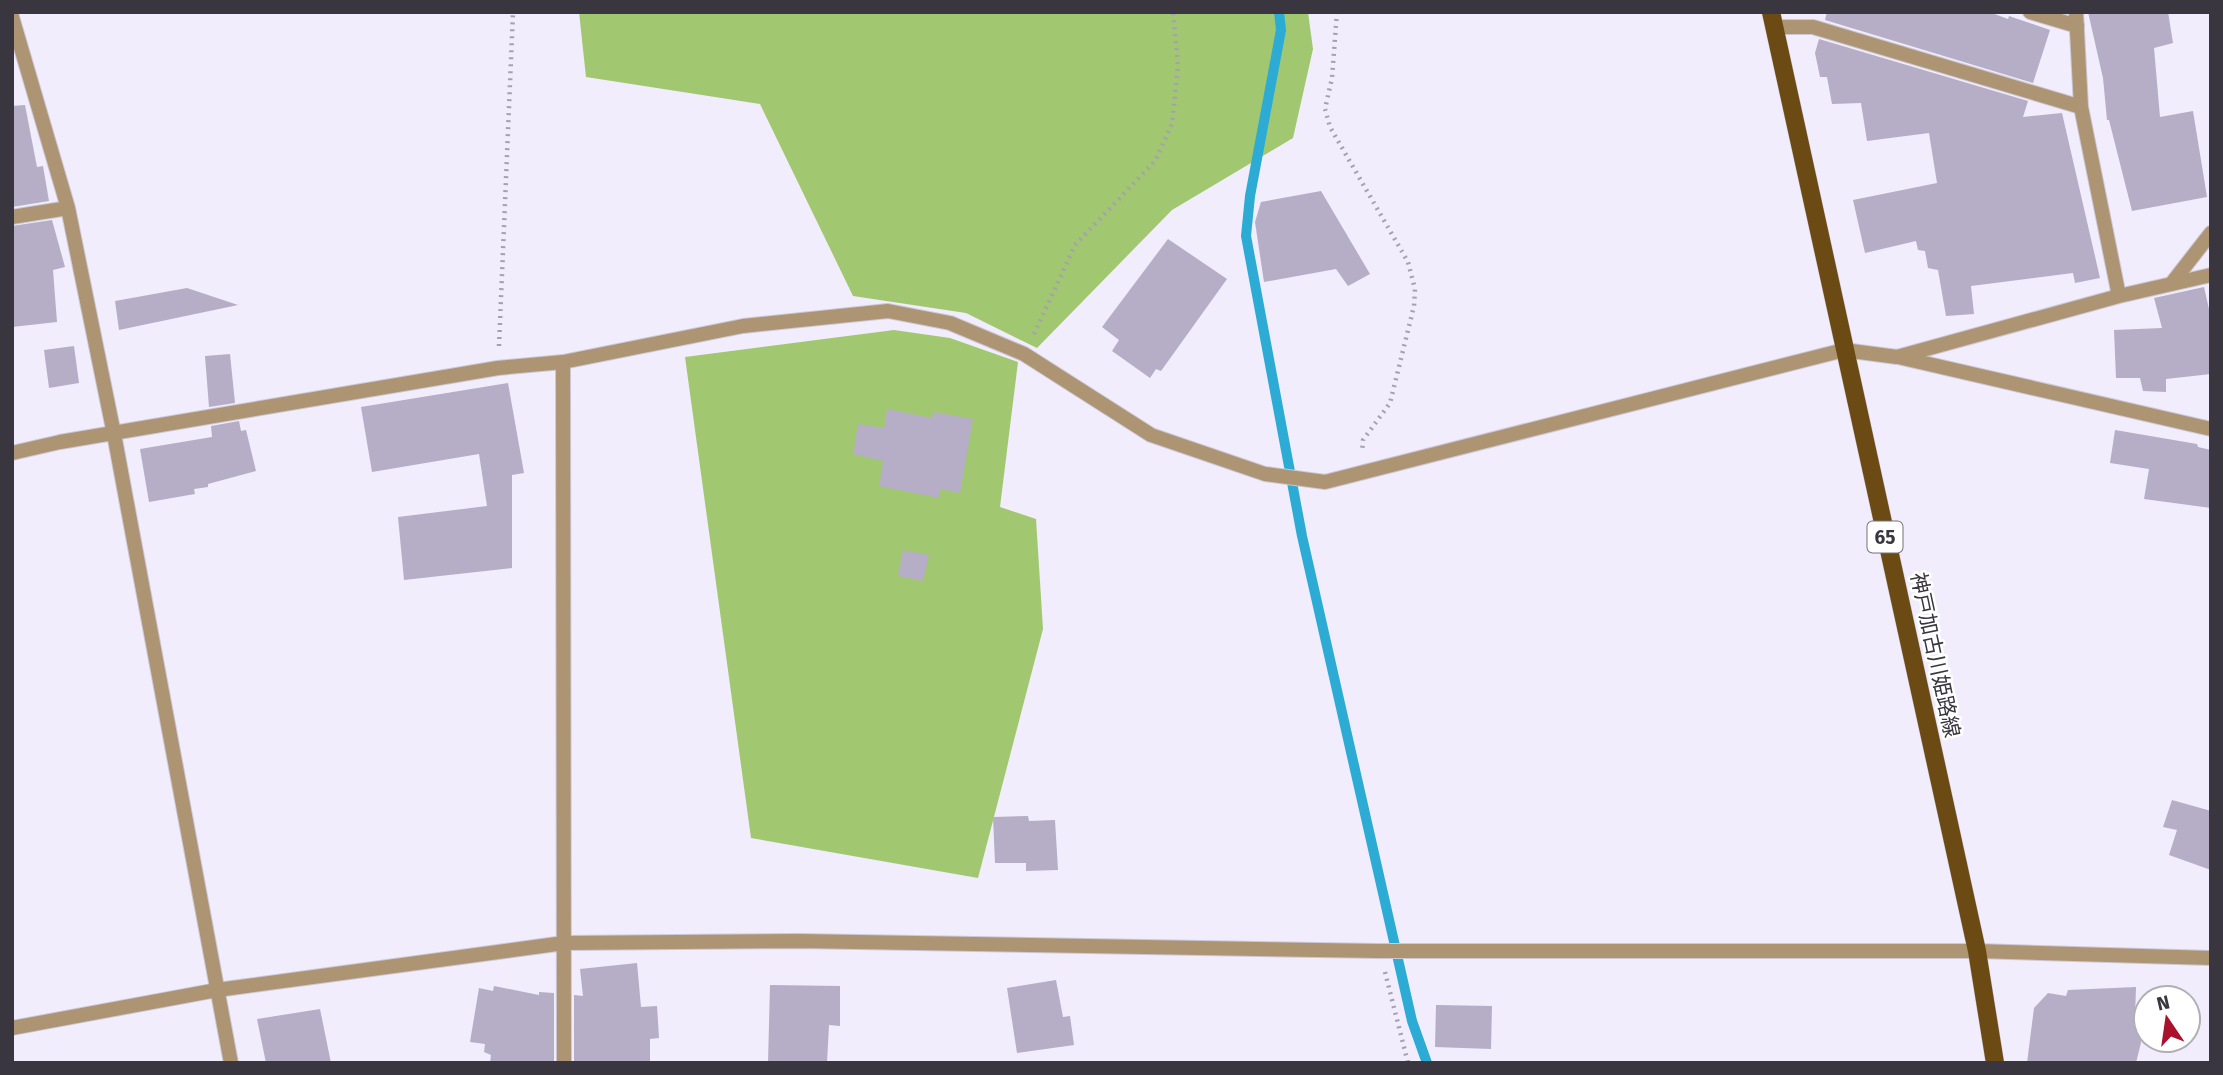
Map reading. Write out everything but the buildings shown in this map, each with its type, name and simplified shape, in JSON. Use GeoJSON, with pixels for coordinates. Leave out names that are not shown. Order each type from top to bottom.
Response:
{"type":"FeatureCollection","features":[{"type":"Feature","properties":{"kind":"main road","name":"神戸加古川姫路線"},"geometry":{"type":"LineString","coordinates":[[1773,20],[1977,951],[1995,1063]]}},
{"type":"Feature","properties":{"kind":"street"},"geometry":{"type":"LineString","coordinates":[[2031,12],[2077,19],[2081,107],[2119,296]]}},
{"type":"Feature","properties":{"kind":"street"},"geometry":{"type":"LineString","coordinates":[[12,17],[68,208],[114,434],[231,1063]]}},
{"type":"Feature","properties":{"kind":"street"},"geometry":{"type":"LineString","coordinates":[[1773,20],[1813,27],[2081,107]]}},
{"type":"Feature","properties":{"kind":"street"},"geometry":{"type":"LineString","coordinates":[[12,217],[68,208]]}},
{"type":"Feature","properties":{"kind":"street"},"geometry":{"type":"LineString","coordinates":[[2172,284],[2211,233]]}},
{"type":"Feature","properties":{"kind":"street"},"geometry":{"type":"LineString","coordinates":[[1897,357],[2119,296],[2211,275]]}},
{"type":"Feature","properties":{"kind":"street"},"geometry":{"type":"LineString","coordinates":[[12,453],[60,442],[498,368],[563,362],[743,326],[888,311],[950,323],[1024,354],[1151,435],[1265,474],[1325,482],[1844,351],[1897,357],[2211,429]]}},
{"type":"Feature","properties":{"kind":"street"},"geometry":{"type":"LineString","coordinates":[[563,362],[564,1063]]}},
{"type":"Feature","properties":{"kind":"street"},"geometry":{"type":"LineString","coordinates":[[12,1028],[217,990],[564,943],[786,940],[1378,951],[1977,951],[2211,958]]}},
{"type":"Feature","properties":{"kind":"path"},"geometry":{"type":"LineString","coordinates":[[498,368],[513,12]]}},
{"type":"Feature","properties":{"kind":"path"},"geometry":{"type":"LineString","coordinates":[[1024,354],[1075,245],[1155,161],[1172,124],[1178,66],[1173,12]]}},
{"type":"Feature","properties":{"kind":"path"},"geometry":{"type":"LineString","coordinates":[[1337,12],[1332,78],[1325,109],[1330,127],[1408,262],[1415,289],[1414,306],[1394,390],[1390,403],[1363,440],[1360,473]]}},
{"type":"Feature","properties":{"kind":"path"},"geometry":{"type":"LineString","coordinates":[[1378,951],[1408,1063]]}},
{"type":"Feature","properties":{"kind":"green space"},"geometry":{"type":"Polygon","coordinates":[[[579,12],[1308,12],[1313,49],[1293,138],[1172,210],[1037,348],[966,313],[853,296],[760,104],[586,77],[579,12]]]}},
{"type":"Feature","properties":{"kind":"green space"},"geometry":{"type":"Polygon","coordinates":[[[894,330],[950,338],[1018,362],[1000,507],[1036,519],[1043,629],[978,878],[751,838],[685,357],[894,330]]]}},
{"type":"Feature","properties":{"kind":"waterway"},"geometry":{"type":"LineString","coordinates":[[1279,12],[1281,30],[1250,196],[1246,236],[1302,536],[1412,1021],[1427,1063]]}}]}
